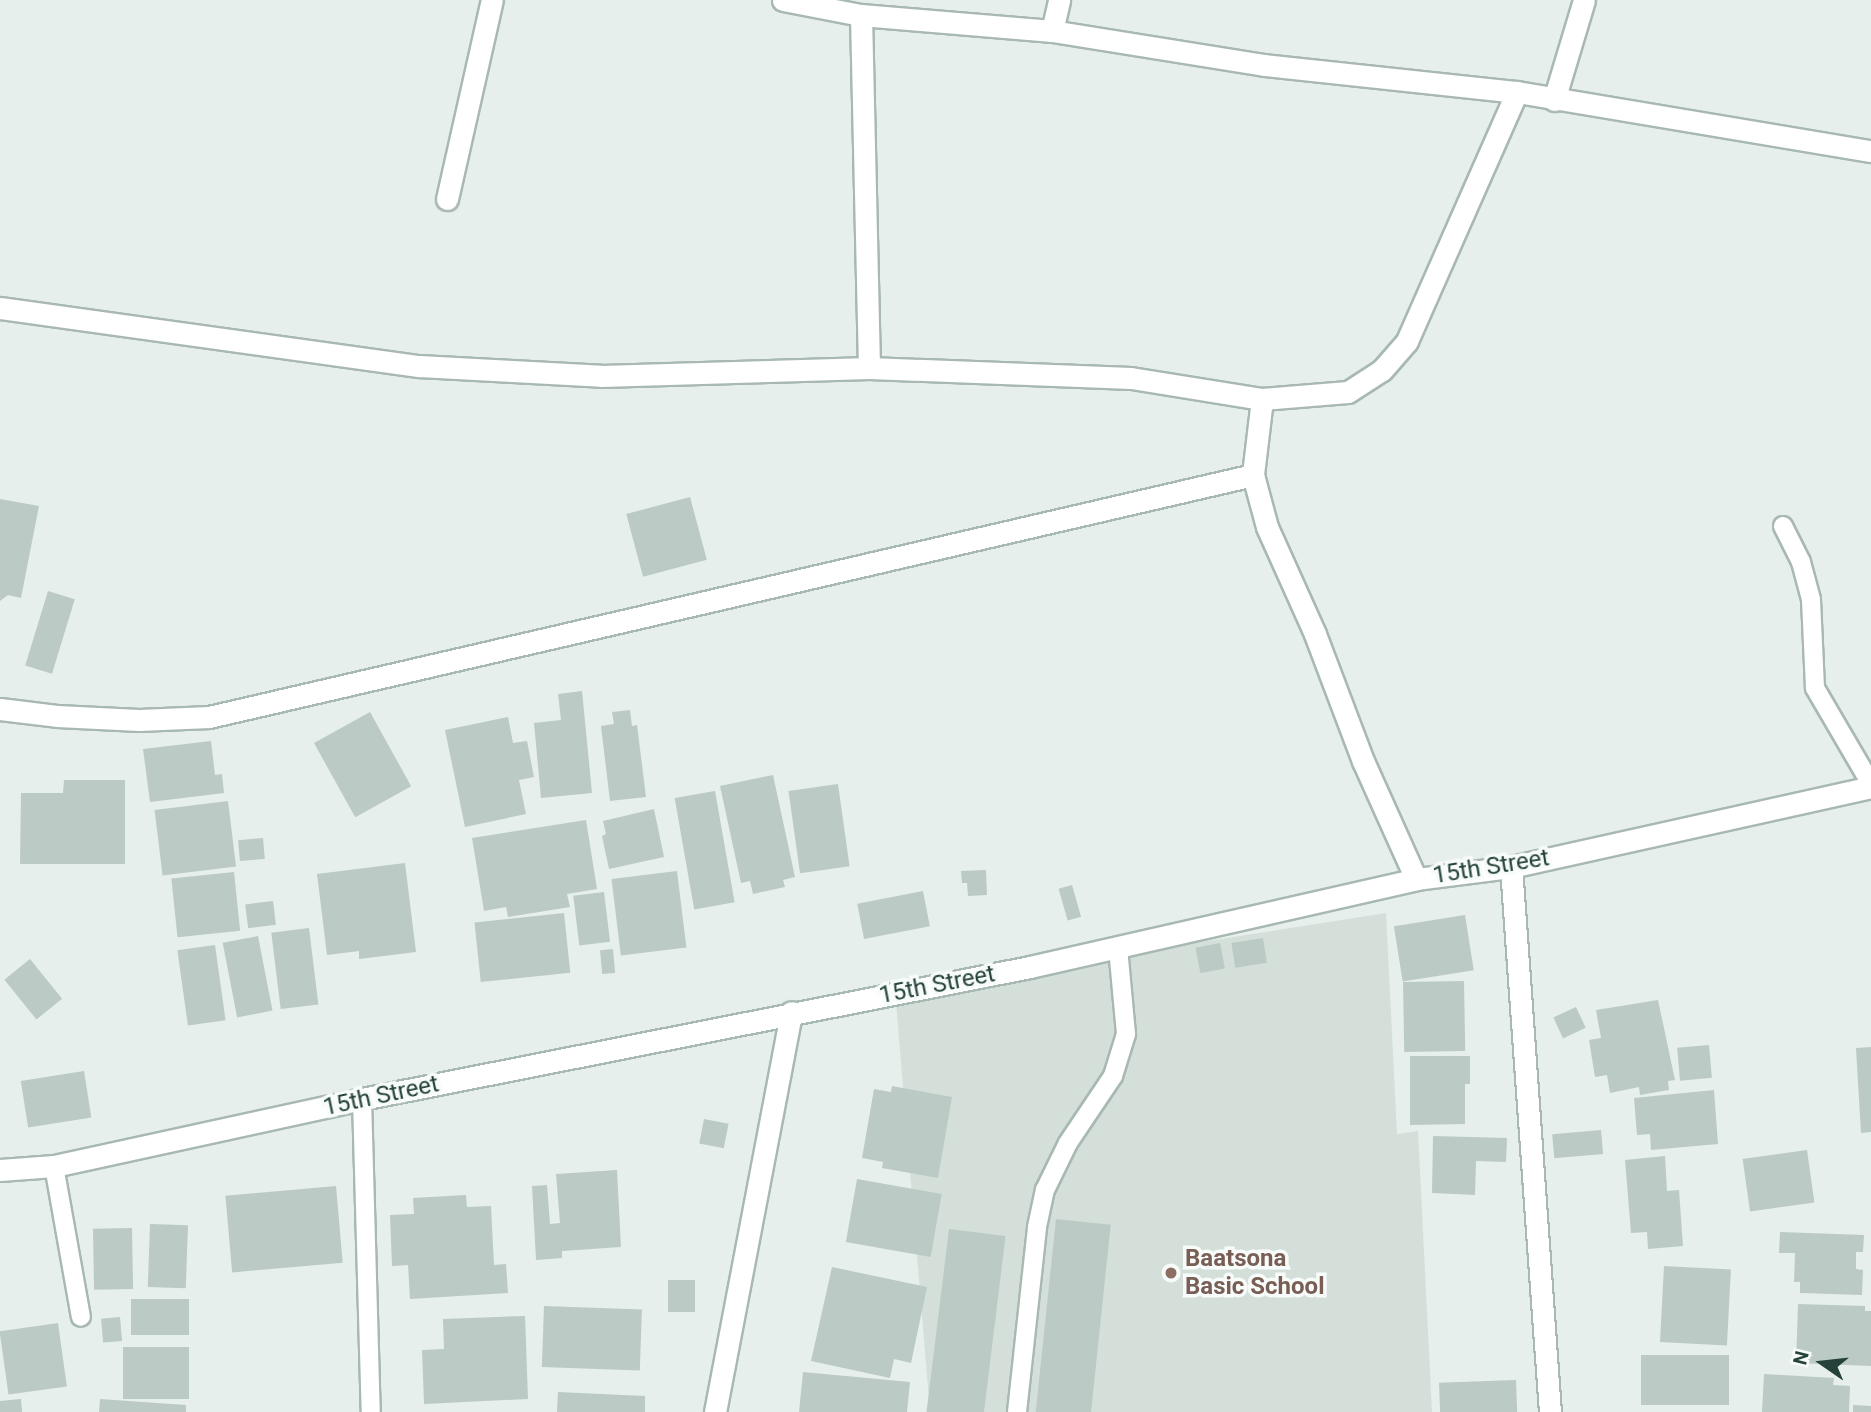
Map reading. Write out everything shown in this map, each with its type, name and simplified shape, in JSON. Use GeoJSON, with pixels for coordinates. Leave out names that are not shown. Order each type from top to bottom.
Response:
{"type":"FeatureCollection","features":[{"type":"Feature","properties":{"kind":"street"},"geometry":{"type":"LineString","coordinates":[[447,199],[492,0]]}},
{"type":"Feature","properties":{"kind":"street"},"geometry":{"type":"LineString","coordinates":[[783,0],[861,15],[1052,31],[1264,65],[1517,92],[1871,151]]}},
{"type":"Feature","properties":{"kind":"street"},"geometry":{"type":"LineString","coordinates":[[1052,31],[1059,0]]}},
{"type":"Feature","properties":{"kind":"street"},"geometry":{"type":"LineString","coordinates":[[1554,100],[1584,0]]}},
{"type":"Feature","properties":{"kind":"street"},"geometry":{"type":"LineString","coordinates":[[861,15],[869,368]]}},
{"type":"Feature","properties":{"kind":"street"},"geometry":{"type":"LineString","coordinates":[[0,308],[419,366],[601,376],[869,368],[1131,378],[1262,399],[1348,393],[1382,370],[1412,328],[1517,92]]}},
{"type":"Feature","properties":{"kind":"street"},"geometry":{"type":"LineString","coordinates":[[1262,399],[1254,475],[1267,527],[1315,634],[1363,761],[1416,879]]}},
{"type":"Feature","properties":{"kind":"street"},"geometry":{"type":"LineString","coordinates":[[0,709],[57,716],[139,720],[209,717],[1254,475]]}},
{"type":"Feature","properties":{"kind":"street","name":"15th Street"},"geometry":{"type":"LineString","coordinates":[[0,1170],[54,1166],[362,1099],[1118,947],[1416,879],[1511,867],[1871,786]]}},
{"type":"Feature","properties":{"kind":"street"},"geometry":{"type":"LineString","coordinates":[[1511,867],[1549,1412]]}},
{"type":"Feature","properties":{"kind":"street"},"geometry":{"type":"LineString","coordinates":[[715,1412],[791,1012]]}},
{"type":"Feature","properties":{"kind":"lane"},"geometry":{"type":"LineString","coordinates":[[1783,526],[1801,562],[1811,600],[1815,688],[1871,786]]}},
{"type":"Feature","properties":{"kind":"lane"},"geometry":{"type":"LineString","coordinates":[[1017,1412],[1037,1227],[1045,1190],[1069,1143],[1113,1076],[1126,1034],[1118,947]]}},
{"type":"Feature","properties":{"kind":"lane"},"geometry":{"type":"LineString","coordinates":[[362,1099],[371,1412]]}},
{"type":"Feature","properties":{"kind":"lane"},"geometry":{"type":"LineString","coordinates":[[54,1166],[82,1317]]}},
{"type":"Feature","properties":{"kind":"shaded area","name":"Baatsona Basic School"},"geometry":{"type":"Polygon","coordinates":[[[1386,913],[1397,1134],[1418,1131],[1432,1412],[930,1412],[895,990],[1386,913]]]}},
{"type":"Feature","properties":{"kind":"building"},"geometry":{"type":"Polygon","coordinates":[[[690,497],[707,560],[643,577],[626,514],[690,497]]]}},
{"type":"Feature","properties":{"kind":"building"},"geometry":{"type":"Polygon","coordinates":[[[0,499],[39,506],[21,598],[8,595],[0,601],[0,499]]]}},
{"type":"Feature","properties":{"kind":"building"},"geometry":{"type":"Polygon","coordinates":[[[48,591],[75,599],[52,674],[25,666],[48,591]]]}},
{"type":"Feature","properties":{"kind":"building"},"geometry":{"type":"Polygon","coordinates":[[[582,691],[592,793],[541,798],[534,723],[561,720],[558,694],[582,691]]]}},
{"type":"Feature","properties":{"kind":"building"},"geometry":{"type":"Polygon","coordinates":[[[630,710],[632,726],[637,725],[646,797],[610,801],[601,726],[614,724],[612,712],[630,710]]]}},
{"type":"Feature","properties":{"kind":"building"},"geometry":{"type":"Polygon","coordinates":[[[370,712],[411,786],[355,817],[314,743],[370,712]]]}},
{"type":"Feature","properties":{"kind":"building"},"geometry":{"type":"Polygon","coordinates":[[[508,717],[513,743],[527,741],[534,777],[519,780],[526,814],[465,827],[445,730],[508,717]]]}},
{"type":"Feature","properties":{"kind":"building"},"geometry":{"type":"Polygon","coordinates":[[[211,741],[215,775],[222,774],[224,793],[150,802],[143,749],[211,741]]]}},
{"type":"Feature","properties":{"kind":"building"},"geometry":{"type":"Polygon","coordinates":[[[773,775],[795,877],[783,880],[785,887],[753,894],[750,881],[741,883],[720,786],[773,775]]]}},
{"type":"Feature","properties":{"kind":"building"},"geometry":{"type":"Polygon","coordinates":[[[64,780],[125,780],[125,864],[20,864],[21,793],[63,793],[64,780]]]}},
{"type":"Feature","properties":{"kind":"building"},"geometry":{"type":"Polygon","coordinates":[[[838,784],[850,866],[800,873],[788,791],[838,784]]]}},
{"type":"Feature","properties":{"kind":"building"},"geometry":{"type":"Polygon","coordinates":[[[715,791],[735,902],[694,909],[675,798],[715,791]]]}},
{"type":"Feature","properties":{"kind":"building"},"geometry":{"type":"Polygon","coordinates":[[[228,801],[236,867],[163,876],[155,810],[228,801]]]}},
{"type":"Feature","properties":{"kind":"building"},"geometry":{"type":"Polygon","coordinates":[[[654,809],[664,857],[609,869],[602,836],[606,834],[603,821],[654,809]]]}},
{"type":"Feature","properties":{"kind":"building"},"geometry":{"type":"Polygon","coordinates":[[[586,820],[597,889],[567,894],[570,907],[508,917],[506,907],[484,911],[472,838],[586,820]]]}},
{"type":"Feature","properties":{"kind":"building"},"geometry":{"type":"Polygon","coordinates":[[[263,838],[265,859],[240,861],[238,840],[263,838]]]}},
{"type":"Feature","properties":{"kind":"building"},"geometry":{"type":"Polygon","coordinates":[[[405,863],[416,952],[359,959],[359,951],[327,955],[317,874],[405,863]]]}},
{"type":"Feature","properties":{"kind":"building"},"geometry":{"type":"Polygon","coordinates":[[[986,870],[987,895],[968,896],[967,883],[962,883],[961,871],[986,870]]]}},
{"type":"Feature","properties":{"kind":"building"},"geometry":{"type":"Polygon","coordinates":[[[677,871],[686,947],[621,955],[611,879],[677,871]]]}},
{"type":"Feature","properties":{"kind":"building"},"geometry":{"type":"Polygon","coordinates":[[[234,872],[240,931],[178,937],[171,879],[234,872]]]}},
{"type":"Feature","properties":{"kind":"building"},"geometry":{"type":"Polygon","coordinates":[[[1072,885],[1081,917],[1068,921],[1059,889],[1072,885]]]}},
{"type":"Feature","properties":{"kind":"building"},"geometry":{"type":"Polygon","coordinates":[[[923,891],[930,926],[864,939],[857,904],[923,891]]]}},
{"type":"Feature","properties":{"kind":"building"},"geometry":{"type":"Polygon","coordinates":[[[604,892],[610,942],[579,945],[573,896],[604,892]]]}},
{"type":"Feature","properties":{"kind":"building"},"geometry":{"type":"Polygon","coordinates":[[[273,901],[276,925],[248,928],[245,904],[273,901]]]}},
{"type":"Feature","properties":{"kind":"building"},"geometry":{"type":"Polygon","coordinates":[[[564,913],[570,973],[481,982],[474,922],[564,913]]]}},
{"type":"Feature","properties":{"kind":"building"},"geometry":{"type":"Polygon","coordinates":[[[1465,915],[1474,970],[1403,982],[1394,926],[1465,915]]]}},
{"type":"Feature","properties":{"kind":"building"},"geometry":{"type":"Polygon","coordinates":[[[309,928],[318,1004],[281,1009],[271,933],[309,928]]]}},
{"type":"Feature","properties":{"kind":"building"},"geometry":{"type":"Polygon","coordinates":[[[258,936],[273,1011],[237,1017],[223,943],[258,936]]]}},
{"type":"Feature","properties":{"kind":"building"},"geometry":{"type":"Polygon","coordinates":[[[1263,938],[1267,963],[1235,968],[1231,943],[1263,938]]]}},
{"type":"Feature","properties":{"kind":"building"},"geometry":{"type":"Polygon","coordinates":[[[1220,943],[1225,969],[1200,973],[1195,948],[1220,943]]]}},
{"type":"Feature","properties":{"kind":"building"},"geometry":{"type":"Polygon","coordinates":[[[215,945],[226,1020],[188,1026],[177,950],[215,945]]]}},
{"type":"Feature","properties":{"kind":"building"},"geometry":{"type":"Polygon","coordinates":[[[613,949],[615,973],[602,974],[600,950],[613,949]]]}},
{"type":"Feature","properties":{"kind":"building"},"geometry":{"type":"Polygon","coordinates":[[[30,959],[62,999],[36,1019],[4,980],[30,959]]]}},
{"type":"Feature","properties":{"kind":"building"},"geometry":{"type":"Polygon","coordinates":[[[1464,981],[1465,1051],[1404,1052],[1403,982],[1464,981]]]}},
{"type":"Feature","properties":{"kind":"building"},"geometry":{"type":"Polygon","coordinates":[[[1658,1000],[1675,1080],[1668,1081],[1669,1090],[1640,1095],[1639,1087],[1610,1093],[1607,1075],[1595,1077],[1589,1040],[1601,1038],[1596,1010],[1658,1000]]]}},
{"type":"Feature","properties":{"kind":"building"},"geometry":{"type":"Polygon","coordinates":[[[1576,1007],[1586,1028],[1563,1038],[1553,1018],[1576,1007]]]}},
{"type":"Feature","properties":{"kind":"building"},"geometry":{"type":"Polygon","coordinates":[[[1709,1045],[1712,1078],[1680,1081],[1677,1048],[1709,1045]]]}},
{"type":"Feature","properties":{"kind":"building"},"geometry":{"type":"Polygon","coordinates":[[[1871,1047],[1871,1132],[1861,1133],[1856,1048],[1871,1047]]]}},
{"type":"Feature","properties":{"kind":"building"},"geometry":{"type":"Polygon","coordinates":[[[1410,1056],[1470,1056],[1470,1084],[1465,1084],[1465,1124],[1410,1125],[1410,1056]]]}},
{"type":"Feature","properties":{"kind":"building"},"geometry":{"type":"Polygon","coordinates":[[[84,1071],[91,1117],[28,1127],[21,1081],[84,1071]]]}},
{"type":"Feature","properties":{"kind":"building"},"geometry":{"type":"Polygon","coordinates":[[[892,1086],[952,1097],[938,1178],[882,1168],[883,1162],[862,1158],[874,1089],[891,1092],[892,1086]]]}},
{"type":"Feature","properties":{"kind":"building"},"geometry":{"type":"Polygon","coordinates":[[[1714,1090],[1718,1144],[1651,1150],[1650,1134],[1637,1135],[1634,1098],[1714,1090]]]}},
{"type":"Feature","properties":{"kind":"building"},"geometry":{"type":"Polygon","coordinates":[[[704,1119],[729,1124],[724,1148],[699,1144],[704,1119]]]}},
{"type":"Feature","properties":{"kind":"building"},"geometry":{"type":"Polygon","coordinates":[[[1601,1130],[1603,1154],[1554,1158],[1552,1134],[1601,1130]]]}},
{"type":"Feature","properties":{"kind":"building"},"geometry":{"type":"Polygon","coordinates":[[[1433,1136],[1507,1138],[1506,1162],[1476,1161],[1475,1195],[1432,1193],[1433,1136]]]}},
{"type":"Feature","properties":{"kind":"building"},"geometry":{"type":"Polygon","coordinates":[[[1807,1150],[1814,1202],[1750,1212],[1743,1159],[1807,1150]]]}},
{"type":"Feature","properties":{"kind":"building"},"geometry":{"type":"Polygon","coordinates":[[[1665,1156],[1667,1191],[1679,1190],[1683,1246],[1648,1249],[1647,1232],[1631,1233],[1625,1160],[1665,1156]]]}},
{"type":"Feature","properties":{"kind":"building"},"geometry":{"type":"Polygon","coordinates":[[[617,1170],[621,1247],[562,1251],[562,1258],[536,1260],[532,1186],[547,1185],[550,1224],[560,1223],[556,1174],[617,1170]]]}},
{"type":"Feature","properties":{"kind":"building"},"geometry":{"type":"Polygon","coordinates":[[[857,1179],[942,1194],[931,1257],[846,1242],[857,1179]]]}},
{"type":"Feature","properties":{"kind":"building"},"geometry":{"type":"Polygon","coordinates":[[[336,1186],[343,1263],[232,1272],[225,1196],[336,1186]]]}},
{"type":"Feature","properties":{"kind":"building"},"geometry":{"type":"Polygon","coordinates":[[[466,1195],[467,1207],[491,1206],[494,1265],[506,1264],[508,1293],[410,1299],[408,1265],[392,1266],[390,1215],[414,1214],[413,1198],[466,1195]]]}},
{"type":"Feature","properties":{"kind":"building"},"geometry":{"type":"Polygon","coordinates":[[[1056,1219],[1111,1225],[1091,1412],[1036,1412],[1056,1219]]]}},
{"type":"Feature","properties":{"kind":"building"},"geometry":{"type":"Polygon","coordinates":[[[150,1224],[188,1225],[186,1288],[148,1287],[150,1224]]]}},
{"type":"Feature","properties":{"kind":"building"},"geometry":{"type":"Polygon","coordinates":[[[132,1228],[133,1289],[94,1290],[93,1229],[132,1228]]]}},
{"type":"Feature","properties":{"kind":"building"},"geometry":{"type":"Polygon","coordinates":[[[949,1229],[1006,1236],[984,1412],[927,1412],[949,1229]]]}},
{"type":"Feature","properties":{"kind":"building"},"geometry":{"type":"Polygon","coordinates":[[[1780,1232],[1864,1235],[1863,1252],[1856,1252],[1856,1269],[1863,1270],[1862,1295],[1800,1293],[1800,1282],[1794,1282],[1795,1253],[1779,1253],[1780,1232]]]}},
{"type":"Feature","properties":{"kind":"building"},"geometry":{"type":"Polygon","coordinates":[[[1664,1266],[1731,1270],[1727,1345],[1660,1342],[1664,1266]]]}},
{"type":"Feature","properties":{"kind":"building"},"geometry":{"type":"Polygon","coordinates":[[[832,1267],[927,1287],[911,1363],[894,1359],[890,1378],[811,1361],[832,1267]]]}},
{"type":"Feature","properties":{"kind":"building"},"geometry":{"type":"Polygon","coordinates":[[[668,1280],[695,1280],[695,1312],[668,1312],[668,1280]]]}},
{"type":"Feature","properties":{"kind":"building"},"geometry":{"type":"Polygon","coordinates":[[[131,1299],[189,1299],[189,1335],[131,1335],[131,1299]]]}},
{"type":"Feature","properties":{"kind":"building"},"geometry":{"type":"Polygon","coordinates":[[[1798,1304],[1865,1306],[1865,1311],[1871,1311],[1871,1366],[1796,1363],[1798,1304]]]}},
{"type":"Feature","properties":{"kind":"building"},"geometry":{"type":"Polygon","coordinates":[[[544,1306],[642,1309],[640,1370],[542,1367],[544,1306]]]}},
{"type":"Feature","properties":{"kind":"building"},"geometry":{"type":"Polygon","coordinates":[[[525,1316],[528,1399],[424,1404],[422,1350],[444,1349],[443,1319],[525,1316]]]}},
{"type":"Feature","properties":{"kind":"building"},"geometry":{"type":"Polygon","coordinates":[[[120,1317],[122,1341],[103,1343],[101,1319],[120,1317]]]}},
{"type":"Feature","properties":{"kind":"building"},"geometry":{"type":"Polygon","coordinates":[[[58,1323],[67,1386],[8,1395],[0,1331],[58,1323]]]}},
{"type":"Feature","properties":{"kind":"building"},"geometry":{"type":"Polygon","coordinates":[[[123,1347],[189,1347],[189,1399],[123,1399],[123,1347]]]}},
{"type":"Feature","properties":{"kind":"building"},"geometry":{"type":"Polygon","coordinates":[[[1641,1355],[1729,1355],[1729,1405],[1641,1405],[1641,1355]]]}},
{"type":"Feature","properties":{"kind":"building"},"geometry":{"type":"Polygon","coordinates":[[[803,1372],[910,1382],[907,1412],[799,1412],[803,1372]]]}},
{"type":"Feature","properties":{"kind":"building"},"geometry":{"type":"Polygon","coordinates":[[[1764,1374],[1834,1378],[1833,1385],[1850,1386],[1849,1412],[1762,1412],[1764,1374]]]}},
{"type":"Feature","properties":{"kind":"building"},"geometry":{"type":"Polygon","coordinates":[[[1516,1380],[1517,1412],[1440,1412],[1439,1383],[1516,1380]]]}},
{"type":"Feature","properties":{"kind":"building"},"geometry":{"type":"Polygon","coordinates":[[[558,1392],[645,1396],[645,1412],[557,1412],[558,1392]]]}},
{"type":"Feature","properties":{"kind":"building"},"geometry":{"type":"Polygon","coordinates":[[[21,1399],[22,1412],[0,1412],[0,1401],[21,1399]]]}},
{"type":"Feature","properties":{"kind":"building"},"geometry":{"type":"Polygon","coordinates":[[[100,1399],[186,1405],[186,1412],[99,1412],[100,1399]]]}},
{"type":"Feature","properties":{"kind":"building"},"geometry":{"type":"Polygon","coordinates":[[[1853,1405],[1871,1406],[1871,1412],[1853,1412],[1853,1405]]]}},
{"type":"Feature","properties":{"kind":"place","name":"Baatsona Basic School"},"geometry":{"type":"Point","coordinates":[1171,1273]}}]}
